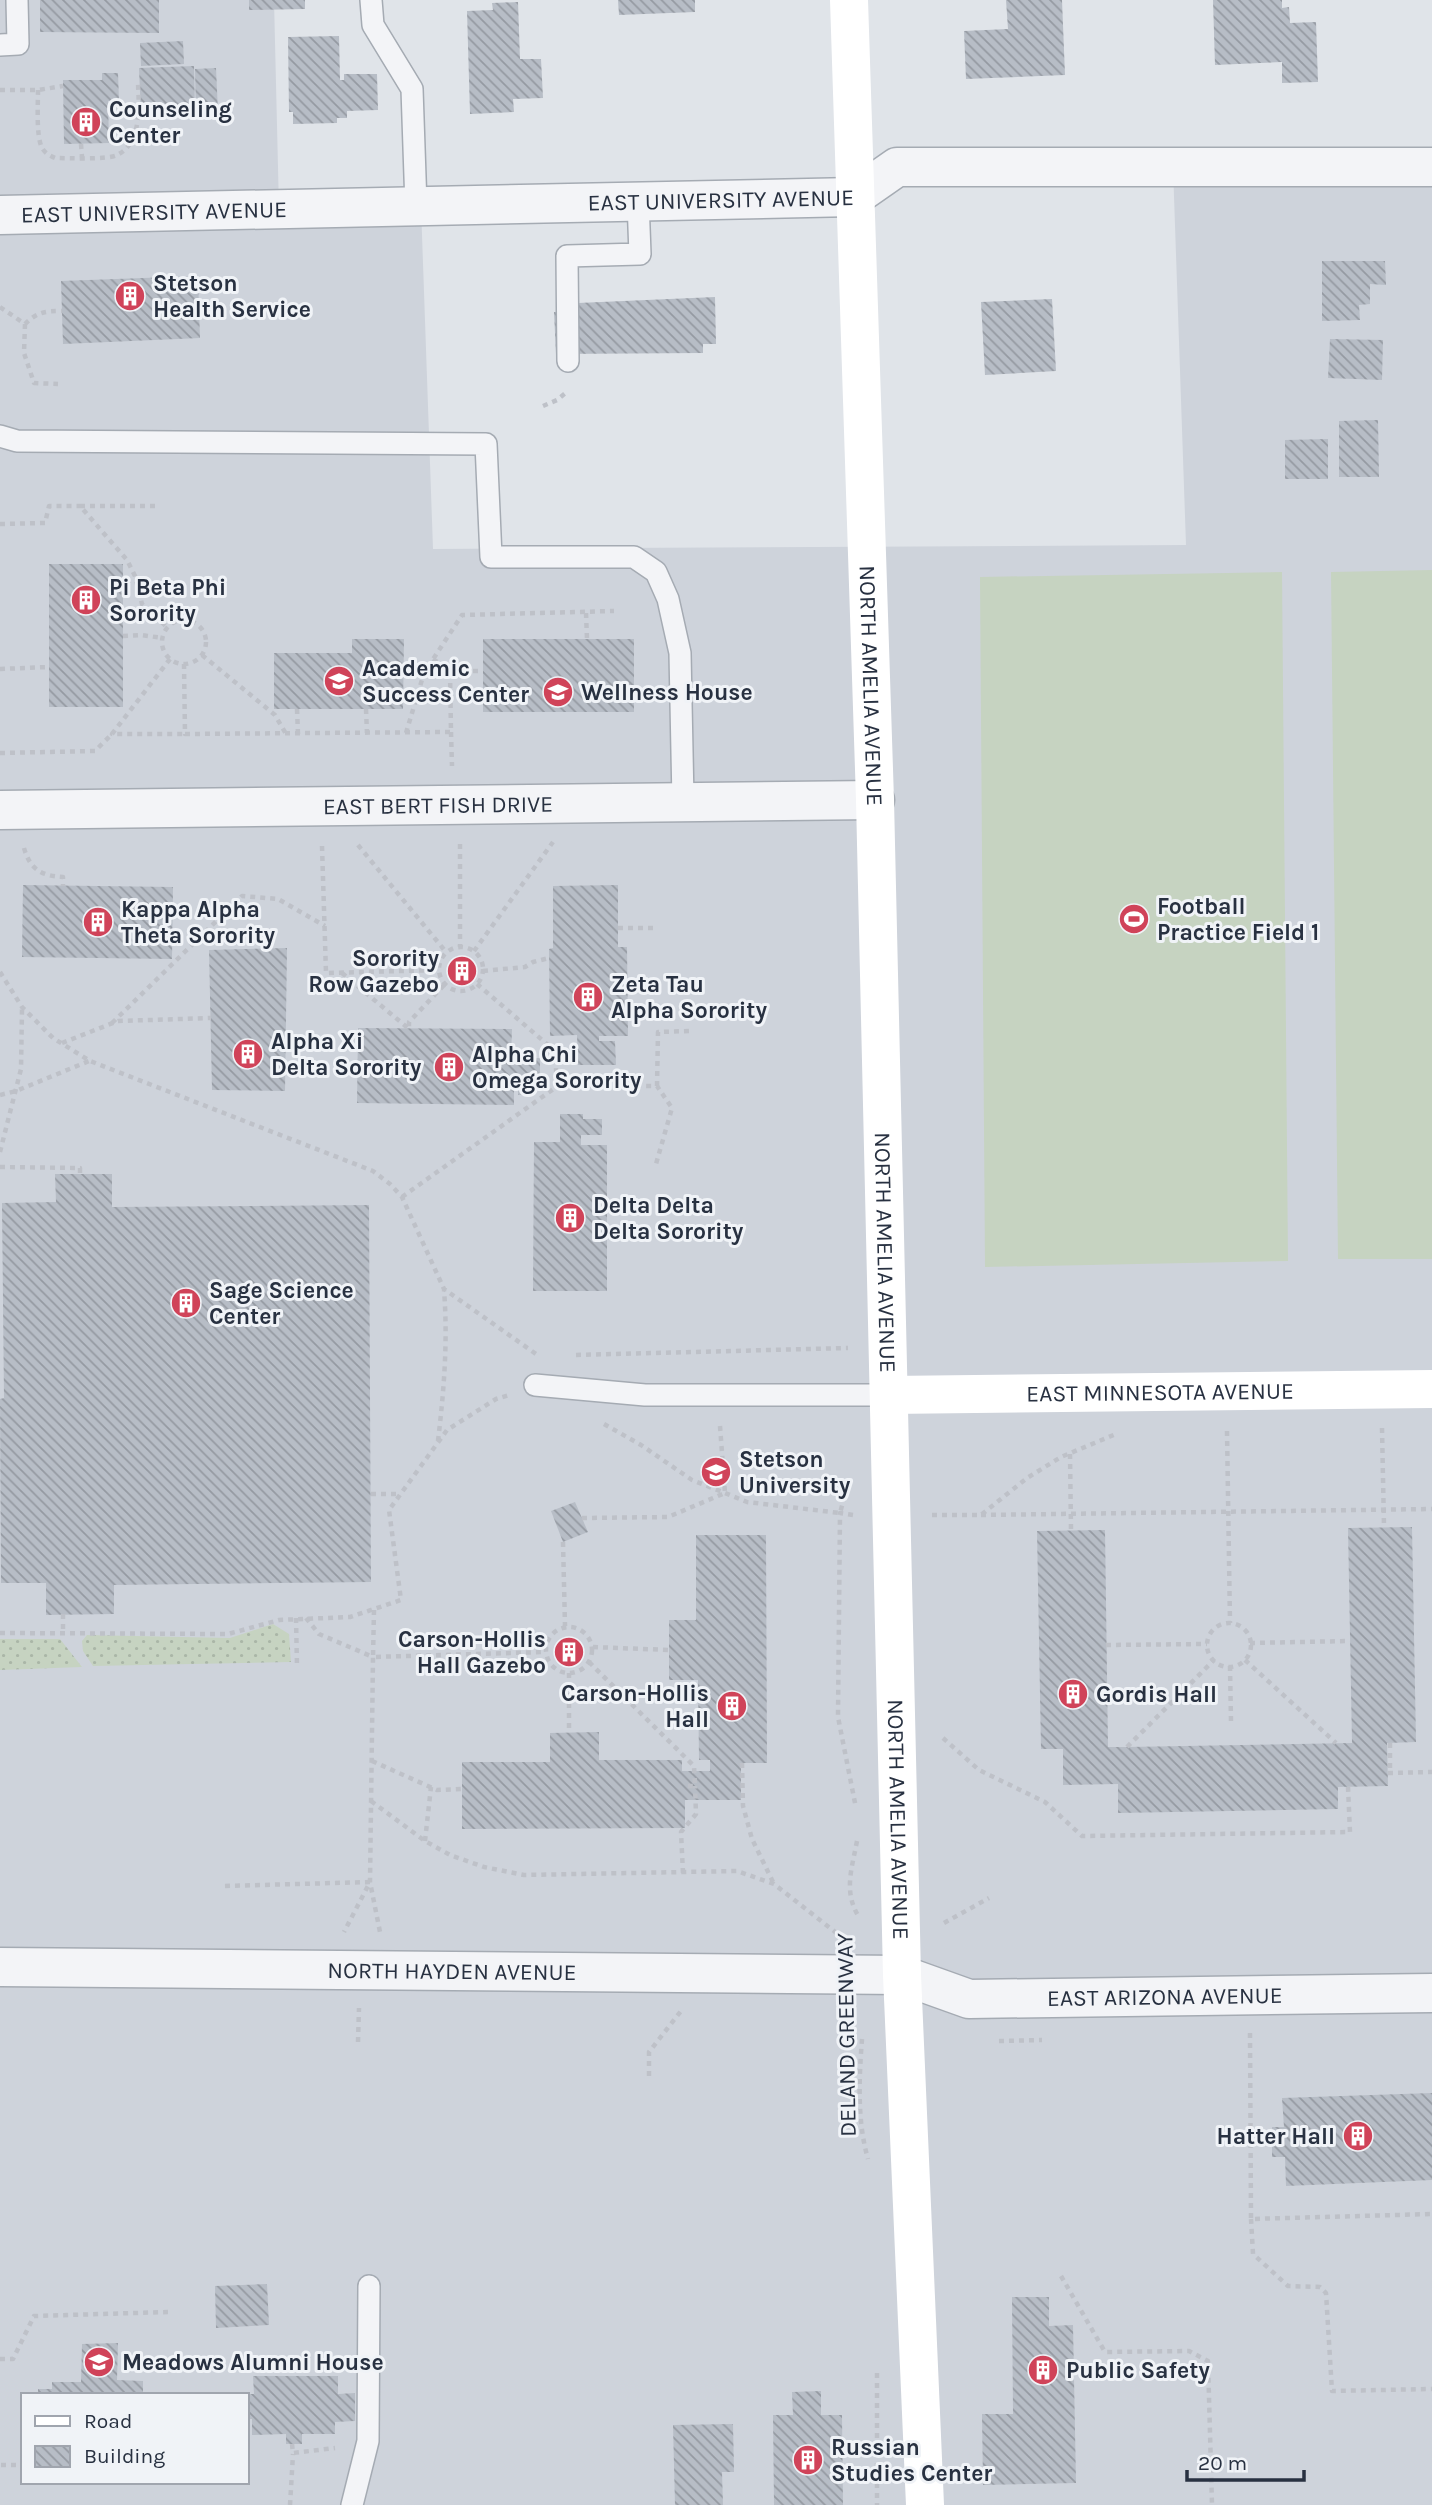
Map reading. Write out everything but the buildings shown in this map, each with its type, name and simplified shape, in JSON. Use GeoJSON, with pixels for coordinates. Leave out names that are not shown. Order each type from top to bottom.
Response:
{"type":"FeatureCollection","features":[{"type":"Feature","properties":{"kind":"main road","name":"NORTH AMELIA AVENUE"},"geometry":{"type":"LineString","coordinates":[[849,0],[875,800],[871,1395],[892,1515],[902,1975],[925,2505]]}},
{"type":"Feature","properties":{"kind":"main road","name":"EAST MINNESOTA AVENUE"},"geometry":{"type":"LineString","coordinates":[[871,1395],[1432,1389]]}},
{"type":"Feature","properties":{"kind":"street","name":"EAST UNIVERSITY AVENUE"},"geometry":{"type":"LineString","coordinates":[[0,215],[854,197],[897,167],[1432,167]]}},
{"type":"Feature","properties":{"kind":"street","name":"EAST BERT FISH DRIVE"},"geometry":{"type":"LineString","coordinates":[[11,825],[683,802],[875,800]]}},
{"type":"Feature","properties":{"kind":"street","name":"NORTH HAYDEN AVENUE"},"geometry":{"type":"LineString","coordinates":[[0,1967],[902,1975]]}},
{"type":"Feature","properties":{"kind":"street","name":"EAST ARIZONA AVENUE"},"geometry":{"type":"LineString","coordinates":[[902,1975],[969,1999],[1432,1993]]}},
{"type":"Feature","properties":{"kind":"lane"},"geometry":{"type":"LineString","coordinates":[[0,45],[18,44],[17,0]]}},
{"type":"Feature","properties":{"kind":"lane"},"geometry":{"type":"LineString","coordinates":[[371,0],[373,26],[412,89],[416,206]]}},
{"type":"Feature","properties":{"kind":"lane"},"geometry":{"type":"LineString","coordinates":[[568,360],[567,256],[640,254],[638,201]]}},
{"type":"Feature","properties":{"kind":"lane"},"geometry":{"type":"LineString","coordinates":[[0,436],[17,441],[486,443],[491,556],[634,556],[656,572],[668,599],[680,653],[683,802]]}},
{"type":"Feature","properties":{"kind":"lane"},"geometry":{"type":"LineString","coordinates":[[534,1385],[645,1395],[871,1395]]}},
{"type":"Feature","properties":{"kind":"lane"},"geometry":{"type":"LineString","coordinates":[[352,2505],[367,2444],[369,2286]]}},
{"type":"Feature","properties":{"kind":"path"},"geometry":{"type":"LineString","coordinates":[[38,90],[42,148],[55,158],[116,156],[125,149],[137,125],[138,83]]}},
{"type":"Feature","properties":{"kind":"path"},"geometry":{"type":"LineString","coordinates":[[0,90],[38,90],[63,86]]}},
{"type":"Feature","properties":{"kind":"path"},"geometry":{"type":"LineString","coordinates":[[81,144],[82,158]]}},
{"type":"Feature","properties":{"kind":"path"},"geometry":{"type":"LineString","coordinates":[[0,307],[25,324]]}},
{"type":"Feature","properties":{"kind":"path"},"geometry":{"type":"LineString","coordinates":[[58,384],[34,383],[26,367],[25,324],[43,311],[62,311]]}},
{"type":"Feature","properties":{"kind":"path"},"geometry":{"type":"LineString","coordinates":[[0,524],[46,523],[50,506],[155,506]]}},
{"type":"Feature","properties":{"kind":"path"},"geometry":{"type":"LineString","coordinates":[[80,506],[127,560],[135,576],[142,604],[168,628]]}},
{"type":"Feature","properties":{"kind":"path"},"geometry":{"type":"LineString","coordinates":[[407,733],[424,673],[462,615],[614,611]]}},
{"type":"Feature","properties":{"kind":"path"},"geometry":{"type":"LineString","coordinates":[[586,613],[587,639]]}},
{"type":"Feature","properties":{"kind":"path"},"geometry":{"type":"LineString","coordinates":[[184,621],[197,624],[205,635],[206,649],[202,655],[191,663],[184,664],[170,659],[163,646],[163,638],[168,628],[184,621]]}},
{"type":"Feature","properties":{"kind":"path"},"geometry":{"type":"LineString","coordinates":[[123,636],[163,638]]}},
{"type":"Feature","properties":{"kind":"path"},"geometry":{"type":"LineString","coordinates":[[202,655],[275,715],[286,734]]}},
{"type":"Feature","properties":{"kind":"path"},"geometry":{"type":"LineString","coordinates":[[0,753],[95,751],[112,734],[170,659]]}},
{"type":"Feature","properties":{"kind":"path"},"geometry":{"type":"LineString","coordinates":[[433,659],[450,671],[483,671]]}},
{"type":"Feature","properties":{"kind":"path"},"geometry":{"type":"LineString","coordinates":[[184,664],[185,734]]}},
{"type":"Feature","properties":{"kind":"path"},"geometry":{"type":"LineString","coordinates":[[0,669],[49,667]]}},
{"type":"Feature","properties":{"kind":"path"},"geometry":{"type":"LineString","coordinates":[[450,671],[452,776]]}},
{"type":"Feature","properties":{"kind":"path"},"geometry":{"type":"LineString","coordinates":[[298,709],[298,734]]}},
{"type":"Feature","properties":{"kind":"path"},"geometry":{"type":"LineString","coordinates":[[366,709],[368,733]]}},
{"type":"Feature","properties":{"kind":"path"},"geometry":{"type":"LineString","coordinates":[[112,734],[451,732]]}},
{"type":"Feature","properties":{"kind":"path"},"geometry":{"type":"LineString","coordinates":[[11,825],[35,870],[48,877],[63,877],[63,886]]}},
{"type":"Feature","properties":{"kind":"path"},"geometry":{"type":"LineString","coordinates":[[474,951],[561,832]]}},
{"type":"Feature","properties":{"kind":"path"},"geometry":{"type":"LineString","coordinates":[[349,835],[446,952]]}},
{"type":"Feature","properties":{"kind":"path"},"geometry":{"type":"LineString","coordinates":[[459,836],[460,947]]}},
{"type":"Feature","properties":{"kind":"path"},"geometry":{"type":"LineString","coordinates":[[322,837],[326,973],[439,970]]}},
{"type":"Feature","properties":{"kind":"path"},"geometry":{"type":"LineString","coordinates":[[112,1023],[242,895],[278,899],[325,926]]}},
{"type":"Feature","properties":{"kind":"path"},"geometry":{"type":"LineString","coordinates":[[618,928],[653,928]]}},
{"type":"Feature","properties":{"kind":"path"},"geometry":{"type":"LineString","coordinates":[[460,947],[474,951],[483,971],[477,984],[458,991],[445,984],[439,963],[446,952],[460,947]]}},
{"type":"Feature","properties":{"kind":"path"},"geometry":{"type":"LineString","coordinates":[[483,971],[525,967],[549,958]]}},
{"type":"Feature","properties":{"kind":"path"},"geometry":{"type":"LineString","coordinates":[[0,972],[22,1007],[53,1038],[90,1061],[373,1171],[390,1184],[402,1197],[444,1289],[447,1326],[445,1379],[438,1443]]}},
{"type":"Feature","properties":{"kind":"path"},"geometry":{"type":"LineString","coordinates":[[341,973],[409,1029],[409,1022],[445,984]]}},
{"type":"Feature","properties":{"kind":"path"},"geometry":{"type":"LineString","coordinates":[[477,984],[555,1051],[557,1086]]}},
{"type":"Feature","properties":{"kind":"path"},"geometry":{"type":"LineString","coordinates":[[0,1152],[21,1069],[22,1007]]}},
{"type":"Feature","properties":{"kind":"path"},"geometry":{"type":"LineString","coordinates":[[62,1043],[112,1023],[211,1018]]}},
{"type":"Feature","properties":{"kind":"path"},"geometry":{"type":"LineString","coordinates":[[656,1164],[672,1108],[657,1086],[659,1032],[689,1031]]}},
{"type":"Feature","properties":{"kind":"path"},"geometry":{"type":"LineString","coordinates":[[0,1095],[90,1061]]}},
{"type":"Feature","properties":{"kind":"path"},"geometry":{"type":"LineString","coordinates":[[402,1197],[557,1086],[657,1086]]}},
{"type":"Feature","properties":{"kind":"path"},"geometry":{"type":"LineString","coordinates":[[0,1167],[80,1168],[80,1174]]}},
{"type":"Feature","properties":{"kind":"path"},"geometry":{"type":"LineString","coordinates":[[444,1289],[538,1356],[852,1348]]}},
{"type":"Feature","properties":{"kind":"path"},"geometry":{"type":"LineString","coordinates":[[851,1336],[852,1348],[871,1395]]}},
{"type":"Feature","properties":{"kind":"path"},"geometry":{"type":"LineString","coordinates":[[0,1633],[228,1634],[279,1620],[350,1617],[401,1600],[389,1510],[447,1430],[496,1399],[534,1385],[538,1356]]}},
{"type":"Feature","properties":{"kind":"path"},"geometry":{"type":"LineString","coordinates":[[719,1415],[724,1493]]}},
{"type":"Feature","properties":{"kind":"path"},"geometry":{"type":"LineString","coordinates":[[594,1418],[641,1445],[692,1480],[747,1502],[840,1513],[981,1515],[1432,1509]]}},
{"type":"Feature","properties":{"kind":"path"},"geometry":{"type":"LineString","coordinates":[[1369,1428],[1395,1428]]}},
{"type":"Feature","properties":{"kind":"path"},"geometry":{"type":"LineString","coordinates":[[1382,1428],[1384,1527]]}},
{"type":"Feature","properties":{"kind":"path"},"geometry":{"type":"LineString","coordinates":[[1215,1430],[1240,1430]]}},
{"type":"Feature","properties":{"kind":"path"},"geometry":{"type":"LineString","coordinates":[[1227,1430],[1230,1623]]}},
{"type":"Feature","properties":{"kind":"path"},"geometry":{"type":"LineString","coordinates":[[981,1515],[1027,1478],[1070,1454],[1115,1434],[1128,1434]]}},
{"type":"Feature","properties":{"kind":"path"},"geometry":{"type":"LineString","coordinates":[[1070,1454],[1071,1530]]}},
{"type":"Feature","properties":{"kind":"path"},"geometry":{"type":"LineString","coordinates":[[851,1469],[840,1513],[838,1717],[858,1816]]}},
{"type":"Feature","properties":{"kind":"path"},"geometry":{"type":"LineString","coordinates":[[582,1518],[668,1517],[724,1493]]}},
{"type":"Feature","properties":{"kind":"path"},"geometry":{"type":"LineString","coordinates":[[371,1494],[400,1494]]}},
{"type":"Feature","properties":{"kind":"path"},"geometry":{"type":"LineString","coordinates":[[563,1542],[565,1626]]}},
{"type":"Feature","properties":{"kind":"path"},"geometry":{"type":"LineString","coordinates":[[374,1609],[370,1882],[383,1943]]}},
{"type":"Feature","properties":{"kind":"path"},"geometry":{"type":"LineString","coordinates":[[63,1614],[63,1634]]}},
{"type":"Feature","properties":{"kind":"path"},"geometry":{"type":"LineString","coordinates":[[306,1617],[319,1634],[373,1657],[545,1652]]}},
{"type":"Feature","properties":{"kind":"path"},"geometry":{"type":"LineString","coordinates":[[296,1618],[298,1666]]}},
{"type":"Feature","properties":{"kind":"path"},"geometry":{"type":"LineString","coordinates":[[1230,1623],[1241,1626],[1250,1643],[1245,1660],[1224,1666],[1214,1660],[1207,1644],[1213,1629],[1230,1623]]}},
{"type":"Feature","properties":{"kind":"path"},"geometry":{"type":"LineString","coordinates":[[565,1626],[572,1626],[586,1634],[593,1647],[593,1655],[584,1668],[569,1674],[556,1669],[545,1652],[548,1638],[565,1626]]}},
{"type":"Feature","properties":{"kind":"path"},"geometry":{"type":"LineString","coordinates":[[1250,1643],[1350,1641]]}},
{"type":"Feature","properties":{"kind":"path"},"geometry":{"type":"LineString","coordinates":[[1106,1645],[1207,1644]]}},
{"type":"Feature","properties":{"kind":"path"},"geometry":{"type":"LineString","coordinates":[[593,1647],[669,1650]]}},
{"type":"Feature","properties":{"kind":"path"},"geometry":{"type":"LineString","coordinates":[[1127,1747],[1214,1660]]}},
{"type":"Feature","properties":{"kind":"path"},"geometry":{"type":"LineString","coordinates":[[1245,1660],[1336,1743]]}},
{"type":"Feature","properties":{"kind":"path"},"geometry":{"type":"LineString","coordinates":[[589,1662],[694,1766],[696,1814],[681,1832],[683,1873]]}},
{"type":"Feature","properties":{"kind":"path"},"geometry":{"type":"LineString","coordinates":[[1230,1666],[1231,1721]]}},
{"type":"Feature","properties":{"kind":"path"},"geometry":{"type":"LineString","coordinates":[[569,1674],[569,1732]]}},
{"type":"Feature","properties":{"kind":"path"},"geometry":{"type":"LineString","coordinates":[[943,1738],[979,1770],[1045,1802],[1082,1836],[1350,1832],[1349,1787]]}},
{"type":"Feature","properties":{"kind":"path"},"geometry":{"type":"LineString","coordinates":[[1390,1743],[1389,1773],[1432,1772]]}},
{"type":"Feature","properties":{"kind":"path"},"geometry":{"type":"LineString","coordinates":[[372,1761],[437,1790],[462,1789]]}},
{"type":"Feature","properties":{"kind":"path"},"geometry":{"type":"LineString","coordinates":[[742,1763],[743,1806],[752,1839],[774,1884]]}},
{"type":"Feature","properties":{"kind":"path"},"geometry":{"type":"LineString","coordinates":[[685,1786],[695,1786]]}},
{"type":"Feature","properties":{"kind":"path"},"geometry":{"type":"LineString","coordinates":[[425,1841],[431,1787]]}},
{"type":"Feature","properties":{"kind":"path"},"geometry":{"type":"LineString","coordinates":[[372,1801],[425,1841],[450,1855],[484,1867],[524,1875],[737,1871],[774,1884],[840,1935]]}},
{"type":"Feature","properties":{"kind":"path","name":"DELAND GREENWAY"},"geometry":{"type":"LineString","coordinates":[[858,1833],[849,1893],[852,1905],[864,1925],[864,2016],[860,2066],[862,2137],[871,2171]]}},
{"type":"Feature","properties":{"kind":"path"},"geometry":{"type":"LineString","coordinates":[[225,1886],[370,1882]]}},
{"type":"Feature","properties":{"kind":"path"},"geometry":{"type":"LineString","coordinates":[[343,1935],[370,1882]]}},
{"type":"Feature","properties":{"kind":"path"},"geometry":{"type":"LineString","coordinates":[[944,1923],[989,1898]]}},
{"type":"Feature","properties":{"kind":"path"},"geometry":{"type":"LineString","coordinates":[[358,2042],[360,2005]]}},
{"type":"Feature","properties":{"kind":"path"},"geometry":{"type":"LineString","coordinates":[[649,2077],[649,2052],[683,2008]]}},
{"type":"Feature","properties":{"kind":"path"},"geometry":{"type":"LineString","coordinates":[[1250,2033],[1253,2254],[1288,2286],[1320,2287],[1325,2293],[1332,2391],[1432,2389]]}},
{"type":"Feature","properties":{"kind":"path"},"geometry":{"type":"LineString","coordinates":[[1250,2144],[1285,2144]]}},
{"type":"Feature","properties":{"kind":"path"},"geometry":{"type":"LineString","coordinates":[[1251,2219],[1432,2214]]}},
{"type":"Feature","properties":{"kind":"path"},"geometry":{"type":"LineString","coordinates":[[1062,2276],[1105,2352],[1189,2351],[1208,2361],[1212,2505]]}},
{"type":"Feature","properties":{"kind":"path"},"geometry":{"type":"LineString","coordinates":[[0,2359],[13,2359],[34,2316],[168,2312]]}},
{"type":"Feature","properties":{"kind":"path"},"geometry":{"type":"LineString","coordinates":[[877,2362],[877,2505]]}},
{"type":"Feature","properties":{"kind":"path"},"geometry":{"type":"LineString","coordinates":[[290,2505],[292,2444]]}},
{"type":"Feature","properties":{"kind":"path"},"geometry":{"type":"LineString","coordinates":[[293,2453],[367,2444]]}},
{"type":"Feature","properties":{"kind":"path"},"geometry":{"type":"LineString","coordinates":[[1,2465],[21,2465]]}},
{"type":"Feature","properties":{"kind":"shaded area","name":"Stetson University"},"geometry":{"type":"Polygon","coordinates":[[[0,0],[274,0],[279,209],[421,206],[433,549],[1186,545],[1173,167],[1432,167],[1432,2505],[0,2505],[0,0]]]}},
{"type":"Feature","properties":{"kind":"green space"},"geometry":{"type":"Polygon","coordinates":[[[1432,570],[1432,1259],[1338,1259],[1331,572],[1432,570]]]}},
{"type":"Feature","properties":{"kind":"green space","name":"Football Practice Field 1"},"geometry":{"type":"Polygon","coordinates":[[[1282,572],[1288,1261],[985,1267],[980,577],[1282,572]]]}},
{"type":"Feature","properties":{"kind":"green space"},"geometry":{"type":"Polygon","coordinates":[[[273,1624],[289,1634],[291,1662],[93,1666],[83,1651],[82,1641],[87,1635],[230,1638],[273,1624]]]}},
{"type":"Feature","properties":{"kind":"green space"},"geometry":{"type":"Polygon","coordinates":[[[0,1639],[60,1639],[82,1667],[0,1670],[0,1639]]]}},
{"type":"Feature","properties":{"kind":"place","name":"Counseling Center"},"geometry":{"type":"Point","coordinates":[86,122]}},
{"type":"Feature","properties":{"kind":"place","name":"Stetson Health Service"},"geometry":{"type":"Point","coordinates":[130,296]}},
{"type":"Feature","properties":{"kind":"place","name":"Pi Beta Phi Sorority"},"geometry":{"type":"Point","coordinates":[86,600]}},
{"type":"Feature","properties":{"kind":"place","name":"Academic Success Center"},"geometry":{"type":"Point","coordinates":[339,681]}},
{"type":"Feature","properties":{"kind":"place","name":"Wellness House"},"geometry":{"type":"Point","coordinates":[558,692]}},
{"type":"Feature","properties":{"kind":"place","name":"Football Practice Field 1"},"geometry":{"type":"Point","coordinates":[1134,919]}},
{"type":"Feature","properties":{"kind":"place","name":"Kappa Alpha Theta Sorority"},"geometry":{"type":"Point","coordinates":[98,922]}},
{"type":"Feature","properties":{"kind":"place","name":"Sorority Row Gazebo"},"geometry":{"type":"Point","coordinates":[462,971]}},
{"type":"Feature","properties":{"kind":"place","name":"Zeta Tau Alpha Sorority"},"geometry":{"type":"Point","coordinates":[588,997]}},
{"type":"Feature","properties":{"kind":"place","name":"Alpha Xi Delta Sorority"},"geometry":{"type":"Point","coordinates":[248,1054]}},
{"type":"Feature","properties":{"kind":"place","name":"Alpha Chi Omega Sorority"},"geometry":{"type":"Point","coordinates":[449,1067]}},
{"type":"Feature","properties":{"kind":"place","name":"Delta Delta Delta Sorority"},"geometry":{"type":"Point","coordinates":[570,1218]}},
{"type":"Feature","properties":{"kind":"place","name":"Sage Science Center"},"geometry":{"type":"Point","coordinates":[186,1303]}},
{"type":"Feature","properties":{"kind":"place","name":"Stetson University"},"geometry":{"type":"Point","coordinates":[716,1472]}},
{"type":"Feature","properties":{"kind":"place","name":"Carson-Hollis Hall Gazebo"},"geometry":{"type":"Point","coordinates":[569,1652]}},
{"type":"Feature","properties":{"kind":"place","name":"Gordis Hall"},"geometry":{"type":"Point","coordinates":[1073,1694]}},
{"type":"Feature","properties":{"kind":"place","name":"Carson-Hollis Hall"},"geometry":{"type":"Point","coordinates":[732,1706]}},
{"type":"Feature","properties":{"kind":"place","name":"Hatter Hall"},"geometry":{"type":"Point","coordinates":[1358,2136]}},
{"type":"Feature","properties":{"kind":"place","name":"Meadows Alumni House"},"geometry":{"type":"Point","coordinates":[99,2362]}},
{"type":"Feature","properties":{"kind":"place","name":"Public Safety"},"geometry":{"type":"Point","coordinates":[1043,2370]}},
{"type":"Feature","properties":{"kind":"place","name":"Russian Studies Center"},"geometry":{"type":"Point","coordinates":[808,2460]}}]}
